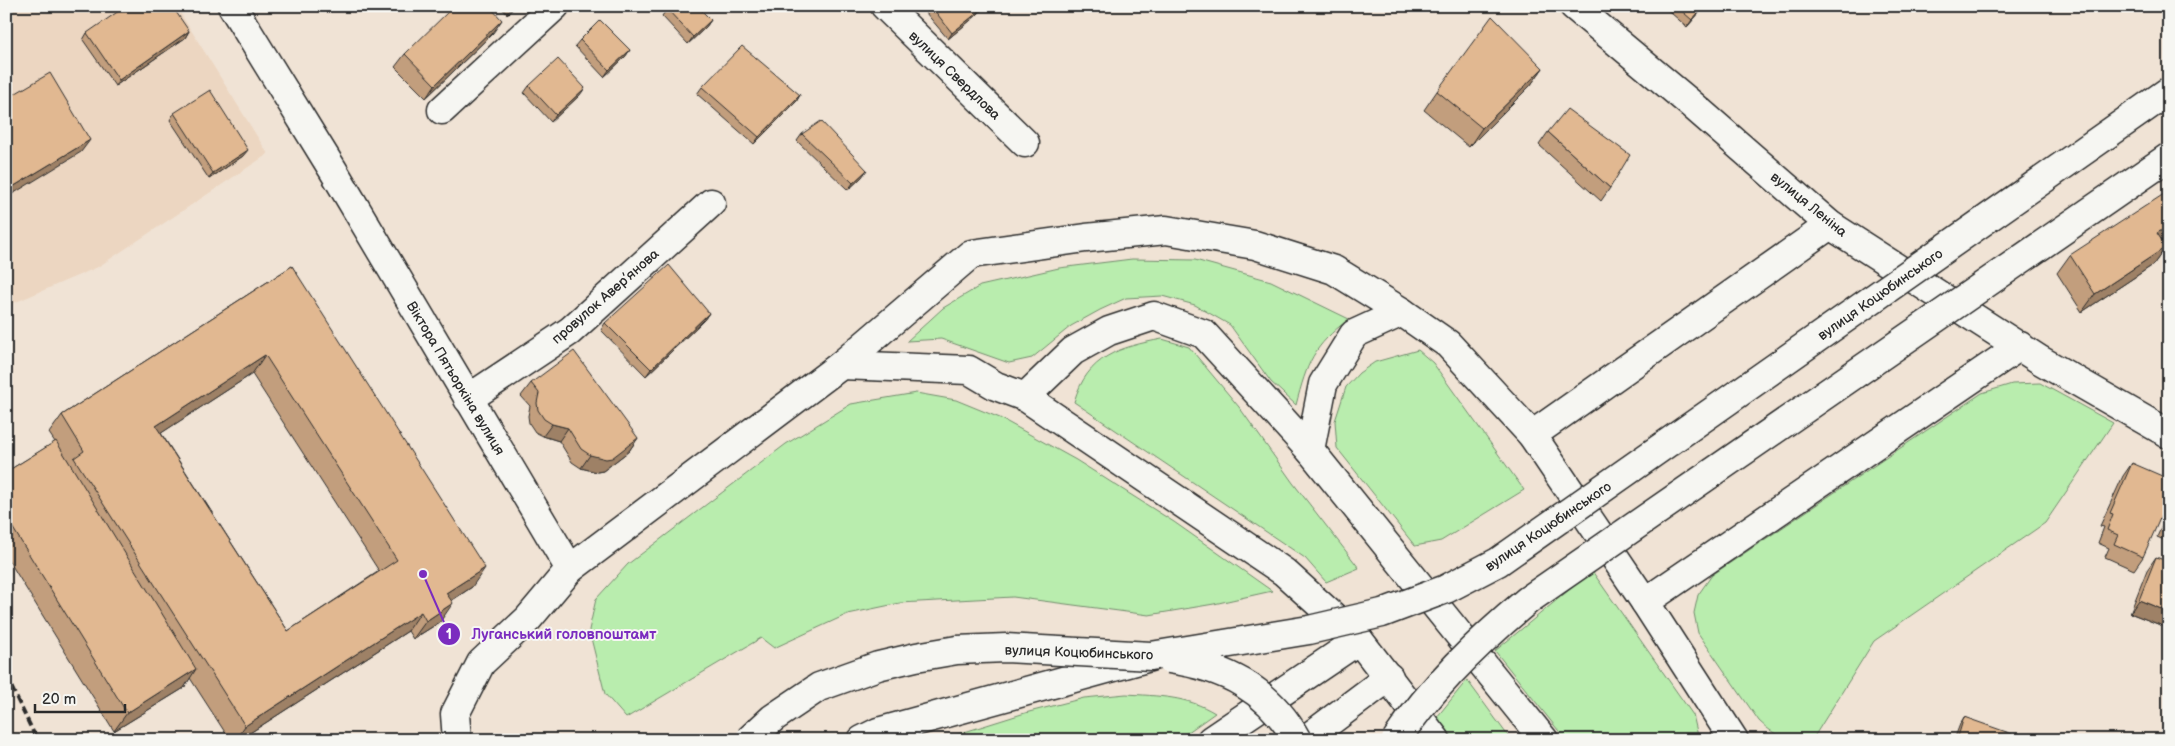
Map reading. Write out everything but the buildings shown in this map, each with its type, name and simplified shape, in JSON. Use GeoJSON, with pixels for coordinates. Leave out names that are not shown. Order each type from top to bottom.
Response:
{"type":"FeatureCollection","features":[{"type":"Feature","properties":{"kind":"street","name":"Віктора Пятьоркіна вулиця"},"geometry":{"type":"LineString","coordinates":[[232,6],[333,170],[570,570]]}},
{"type":"Feature","properties":{"kind":"street"},"geometry":{"type":"LineString","coordinates":[[442,110],[555,6]]}},
{"type":"Feature","properties":{"kind":"street","name":"вулиця Свердлова"},"geometry":{"type":"LineString","coordinates":[[885,6],[1025,143]]}},
{"type":"Feature","properties":{"kind":"street","name":"вулиця Леніна"},"geometry":{"type":"LineString","coordinates":[[1574,6],[1830,225],[2040,360],[2169,434]]}},
{"type":"Feature","properties":{"kind":"street","name":"вулиця Коцюбинського"},"geometry":{"type":"LineString","coordinates":[[749,740],[773,718],[819,688],[878,666],[916,657],[957,650],[1006,648],[1151,656],[1309,630],[1382,613],[1446,589],[1498,562],[2169,90]]}},
{"type":"Feature","properties":{"kind":"street"},"geometry":{"type":"LineString","coordinates":[[1396,740],[1436,689],[1479,642],[1528,600],[2169,157]]}},
{"type":"Feature","properties":{"kind":"street","name":"провулок Авер’янова"},"geometry":{"type":"LineString","coordinates":[[468,399],[570,330],[711,203]]}},
{"type":"Feature","properties":{"kind":"street"},"geometry":{"type":"LineString","coordinates":[[1532,435],[1830,225]]}},
{"type":"Feature","properties":{"kind":"street"},"geometry":{"type":"LineString","coordinates":[[457,740],[455,714],[481,663],[528,619],[570,570],[840,365],[971,254],[1086,238],[1166,230],[1255,245],[1334,270],[1402,312],[1448,344],[1532,435],[1645,602],[1734,740]]}},
{"type":"Feature","properties":{"kind":"street"},"geometry":{"type":"LineString","coordinates":[[1310,450],[1323,384],[1354,334],[1402,312]]}},
{"type":"Feature","properties":{"kind":"street"},"geometry":{"type":"LineString","coordinates":[[1025,398],[1073,351],[1109,330],[1154,316],[1204,334],[1310,450],[1544,740]]}},
{"type":"Feature","properties":{"kind":"street"},"geometry":{"type":"LineString","coordinates":[[1645,602],[2020,346]]}},
{"type":"Feature","properties":{"kind":"street"},"geometry":{"type":"LineString","coordinates":[[840,365],[969,370],[996,386],[1025,398],[1284,572],[1359,640],[1436,740]]}},
{"type":"Feature","properties":{"kind":"street"},"geometry":{"type":"LineString","coordinates":[[1212,740],[1359,640]]}},
{"type":"Feature","properties":{"kind":"street"},"geometry":{"type":"LineString","coordinates":[[862,740],[878,732],[1151,656],[1188,662],[1221,671],[1254,688],[1286,720],[1297,740]]}},
{"type":"Feature","properties":{"kind":"street"},"geometry":{"type":"LineString","coordinates":[[1306,740],[1389,677]]}},
{"type":"Feature","properties":{"kind":"shaded area"},"geometry":{"type":"Polygon","coordinates":[[[6,6],[176,6],[268,154],[98,267],[9,305],[6,302],[6,6]]]}},
{"type":"Feature","properties":{"kind":"green space"},"geometry":{"type":"Polygon","coordinates":[[[1132,259],[1195,260],[1271,281],[1349,319],[1327,338],[1313,356],[1296,405],[1271,382],[1230,325],[1195,305],[1162,296],[1126,298],[1071,326],[1032,358],[1009,363],[941,339],[907,341],[943,308],[980,286],[1059,268],[1132,259]]]}},
{"type":"Feature","properties":{"kind":"green space"},"geometry":{"type":"Polygon","coordinates":[[[1162,339],[1189,347],[1239,407],[1293,483],[1359,568],[1326,582],[1305,558],[1074,402],[1087,374],[1107,356],[1119,350],[1162,339]]]}},
{"type":"Feature","properties":{"kind":"green space"},"geometry":{"type":"Polygon","coordinates":[[[1418,350],[1433,363],[1524,490],[1441,541],[1415,546],[1337,448],[1335,421],[1346,387],[1359,373],[1375,362],[1418,350]]]}},
{"type":"Feature","properties":{"kind":"green space"},"geometry":{"type":"Polygon","coordinates":[[[2040,383],[2113,423],[2045,523],[1874,641],[1812,740],[1783,737],[1765,727],[1698,633],[1694,613],[1698,595],[1712,575],[1982,393],[2012,384],[2040,383]]]}},
{"type":"Feature","properties":{"kind":"green space"},"geometry":{"type":"Polygon","coordinates":[[[916,393],[956,400],[1000,418],[1076,460],[1174,522],[1272,591],[1214,604],[1149,615],[1013,597],[900,603],[848,614],[774,648],[761,638],[626,718],[605,694],[589,630],[596,599],[628,564],[786,444],[851,404],[916,393]]]}},
{"type":"Feature","properties":{"kind":"green space"},"geometry":{"type":"Polygon","coordinates":[[[1592,571],[1693,715],[1699,740],[1566,740],[1495,651],[1592,571]]]}},
{"type":"Feature","properties":{"kind":"green space"},"geometry":{"type":"Polygon","coordinates":[[[1467,680],[1511,740],[1455,740],[1437,717],[1467,680]]]}},
{"type":"Feature","properties":{"kind":"green space"},"geometry":{"type":"Polygon","coordinates":[[[1126,694],[1161,696],[1183,700],[1215,713],[1177,740],[939,740],[1025,713],[1084,698],[1126,694]]]}},
{"type":"Feature","properties":{"kind":"railway"},"geometry":{"type":"LineString","coordinates":[[6,676],[37,740]]}},
{"type":"Feature","properties":{"kind":"place","name":"Луганський головпоштамт"},"geometry":{"type":"Point","coordinates":[423,574]}}]}
